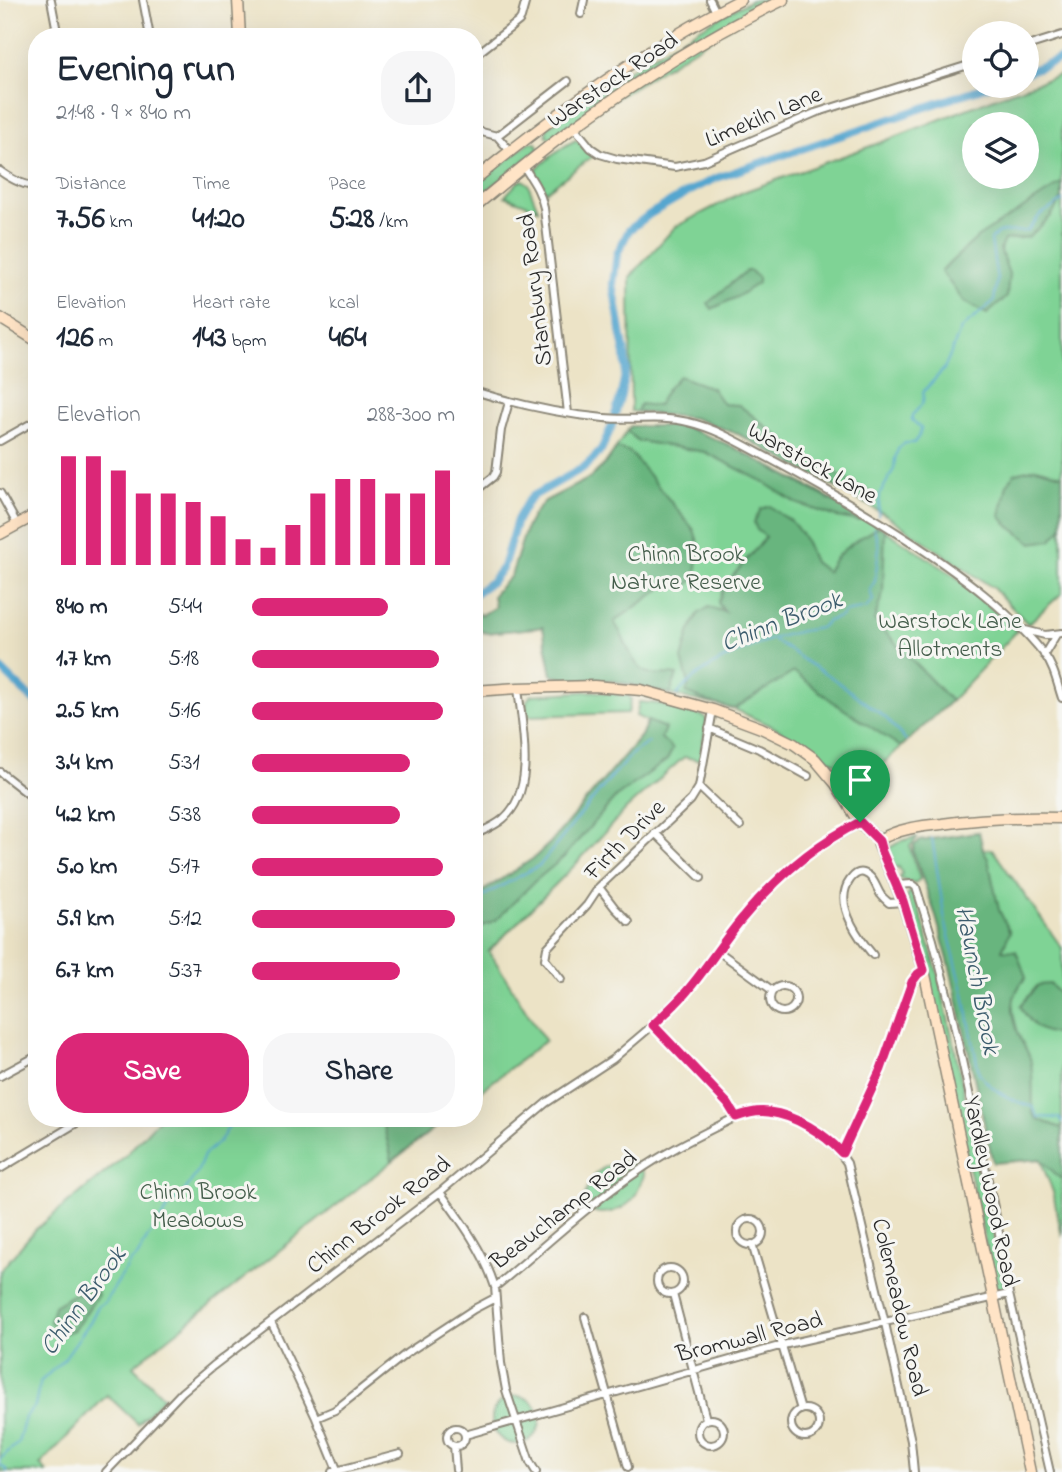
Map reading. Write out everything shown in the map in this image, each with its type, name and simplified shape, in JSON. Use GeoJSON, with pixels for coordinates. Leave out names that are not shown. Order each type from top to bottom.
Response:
{"type":"FeatureCollection","features":[{"type":"Feature","properties":{"kind":"street"},"geometry":{"type":"LineString","coordinates":[[51,0],[56,28]]}},
{"type":"Feature","properties":{"kind":"street"},"geometry":{"type":"LineString","coordinates":[[143,0],[148,28]]}},
{"type":"Feature","properties":{"kind":"street"},"geometry":{"type":"LineString","coordinates":[[238,0],[240,28]]}},
{"type":"Feature","properties":{"kind":"street"},"geometry":{"type":"LineString","coordinates":[[483,49],[519,21],[526,0]]}},
{"type":"Feature","properties":{"kind":"street"},"geometry":{"type":"LineString","coordinates":[[581,14],[584,0]]}},
{"type":"Feature","properties":{"kind":"street"},"geometry":{"type":"LineString","coordinates":[[710,0],[716,12]]}},
{"type":"Feature","properties":{"kind":"street","name":"Warstock Road"},"geometry":{"type":"LineString","coordinates":[[483,173],[613,75],[740,0]]}},
{"type":"Feature","properties":{"kind":"street","name":"Warstock Road"},"geometry":{"type":"LineString","coordinates":[[483,200],[548,147],[623,93],[727,29],[781,1]]}},
{"type":"Feature","properties":{"kind":"street"},"geometry":{"type":"LineString","coordinates":[[1039,42],[1062,35]]}},
{"type":"Feature","properties":{"kind":"street","name":"Limekiln Lane"},"geometry":{"type":"LineString","coordinates":[[575,127],[591,148],[600,154],[675,167],[704,161],[814,113],[962,67]]}},
{"type":"Feature","properties":{"kind":"street"},"geometry":{"type":"LineString","coordinates":[[497,136],[559,93],[568,81]]}},
{"type":"Feature","properties":{"kind":"street"},"geometry":{"type":"LineString","coordinates":[[536,131],[548,147]]}},
{"type":"Feature","properties":{"kind":"street"},"geometry":{"type":"LineString","coordinates":[[483,132],[502,139],[510,151]]}},
{"type":"Feature","properties":{"kind":"street","name":"Stanbury Road"},"geometry":{"type":"LineString","coordinates":[[524,167],[536,184],[542,199],[568,413]]}},
{"type":"Feature","properties":{"kind":"street"},"geometry":{"type":"LineString","coordinates":[[0,172],[28,185]]}},
{"type":"Feature","properties":{"kind":"street"},"geometry":{"type":"LineString","coordinates":[[0,318],[28,335]]}},
{"type":"Feature","properties":{"kind":"street","name":"Warstock Lane"},"geometry":{"type":"LineString","coordinates":[[483,394],[509,402],[605,418],[687,421],[712,429],[812,481],[861,509],[953,570],[999,607],[1044,655],[1053,671],[1062,698]]}},
{"type":"Feature","properties":{"kind":"street"},"geometry":{"type":"LineString","coordinates":[[483,485],[496,472],[501,430],[509,402]]}},
{"type":"Feature","properties":{"kind":"street"},"geometry":{"type":"LineString","coordinates":[[0,442],[28,425]]}},
{"type":"Feature","properties":{"kind":"street"},"geometry":{"type":"LineString","coordinates":[[0,494],[17,524]]}},
{"type":"Feature","properties":{"kind":"street"},"geometry":{"type":"LineString","coordinates":[[0,534],[28,518]]}},
{"type":"Feature","properties":{"kind":"street"},"geometry":{"type":"LineString","coordinates":[[1023,630],[1059,634]]}},
{"type":"Feature","properties":{"kind":"street"},"geometry":{"type":"LineString","coordinates":[[1044,655],[1059,634]]}},
{"type":"Feature","properties":{"kind":"street","name":"Yardley Wood Road"},"geometry":{"type":"LineString","coordinates":[[483,690],[594,686],[641,690],[713,710],[761,727],[805,750],[825,770],[860,822],[879,841],[903,901],[924,970],[1030,1472]]}},
{"type":"Feature","properties":{"kind":"street"},"geometry":{"type":"LineString","coordinates":[[483,831],[503,819],[513,808],[521,789],[525,765],[518,688]]}},
{"type":"Feature","properties":{"kind":"street"},"geometry":{"type":"LineString","coordinates":[[713,710],[699,787],[740,826]]}},
{"type":"Feature","properties":{"kind":"street"},"geometry":{"type":"LineString","coordinates":[[709,728],[760,749],[808,776]]}},
{"type":"Feature","properties":{"kind":"street"},"geometry":{"type":"LineString","coordinates":[[2,776],[28,795]]}},
{"type":"Feature","properties":{"kind":"street","name":"Firth Drive"},"geometry":{"type":"LineString","coordinates":[[561,979],[545,959],[547,948],[587,905],[599,887],[691,800],[699,787]]}},
{"type":"Feature","properties":{"kind":"street"},"geometry":{"type":"LineString","coordinates":[[879,841],[892,833],[911,828],[963,820],[1062,818]]}},
{"type":"Feature","properties":{"kind":"street","name":"Chinn Brook Road"},"geometry":{"type":"LineString","coordinates":[[106,1472],[182,1392],[213,1366],[440,1192],[546,1103],[612,1059],[653,1025],[687,990],[738,923],[777,881],[825,843],[860,822]]}},
{"type":"Feature","properties":{"kind":"street"},"geometry":{"type":"LineString","coordinates":[[655,833],[701,878]]}},
{"type":"Feature","properties":{"kind":"street"},"geometry":{"type":"LineString","coordinates":[[873,955],[860,940],[846,911],[847,884],[857,873],[864,873],[889,903],[903,901]]}},
{"type":"Feature","properties":{"kind":"street"},"geometry":{"type":"LineString","coordinates":[[897,885],[912,884],[916,887],[949,1001],[1048,1471]]}},
{"type":"Feature","properties":{"kind":"street"},"geometry":{"type":"LineString","coordinates":[[599,887],[629,922]]}},
{"type":"Feature","properties":{"kind":"street"},"geometry":{"type":"LineString","coordinates":[[718,951],[773,991]]}},
{"type":"Feature","properties":{"kind":"street"},"geometry":{"type":"LineString","coordinates":[[842,1153],[881,1069],[912,982],[924,970]]}},
{"type":"Feature","properties":{"kind":"street"},"geometry":{"type":"LineString","coordinates":[[780,986],[794,991],[796,999],[793,1007],[781,1012],[774,1007],[771,999],[773,991],[780,986]]}},
{"type":"Feature","properties":{"kind":"street"},"geometry":{"type":"LineString","coordinates":[[653,1025],[728,1104],[736,1117]]}},
{"type":"Feature","properties":{"kind":"street"},"geometry":{"type":"LineString","coordinates":[[0,1076],[28,1061]]}},
{"type":"Feature","properties":{"kind":"street","name":"Beauchamp Road"},"geometry":{"type":"LineString","coordinates":[[495,1287],[577,1216],[639,1170],[736,1117],[751,1112],[770,1112],[785,1117],[821,1134],[842,1153]]}},
{"type":"Feature","properties":{"kind":"street"},"geometry":{"type":"LineString","coordinates":[[0,1169],[70,1127]]}},
{"type":"Feature","properties":{"kind":"street","name":"Colemeadow Road"},"geometry":{"type":"LineString","coordinates":[[842,1153],[852,1178],[886,1323],[911,1441],[914,1472]]}},
{"type":"Feature","properties":{"kind":"street"},"geometry":{"type":"LineString","coordinates":[[440,1192],[470,1233],[495,1287],[501,1363],[506,1390],[530,1462],[536,1472]]}},
{"type":"Feature","properties":{"kind":"street"},"geometry":{"type":"LineString","coordinates":[[748,1219],[756,1221],[762,1228],[762,1236],[752,1244],[744,1243],[737,1234],[738,1226],[748,1219]]}},
{"type":"Feature","properties":{"kind":"street"},"geometry":{"type":"LineString","coordinates":[[752,1244],[801,1410]]}},
{"type":"Feature","properties":{"kind":"street"},"geometry":{"type":"LineString","coordinates":[[664,1269],[677,1269],[681,1272],[684,1281],[681,1289],[673,1294],[661,1290],[657,1283],[658,1275],[664,1269]]}},
{"type":"Feature","properties":{"kind":"street"},"geometry":{"type":"LineString","coordinates":[[673,1294],[706,1419]]}},
{"type":"Feature","properties":{"kind":"street","name":"Bromwall Road"},"geometry":{"type":"LineString","coordinates":[[465,1435],[783,1345],[1009,1294]]}},
{"type":"Feature","properties":{"kind":"street","name":"Beauchamp Road"},"geometry":{"type":"LineString","coordinates":[[316,1418],[335,1410],[407,1353],[495,1298]]}},
{"type":"Feature","properties":{"kind":"street"},"geometry":{"type":"LineString","coordinates":[[584,1317],[628,1468]]}},
{"type":"Feature","properties":{"kind":"street"},"geometry":{"type":"LineString","coordinates":[[271,1322],[316,1418],[336,1471],[400,1454]]}},
{"type":"Feature","properties":{"kind":"street"},"geometry":{"type":"LineString","coordinates":[[801,1410],[810,1410],[817,1417],[819,1426],[811,1436],[802,1437],[792,1428],[794,1415],[801,1410]]}},
{"type":"Feature","properties":{"kind":"street"},"geometry":{"type":"LineString","coordinates":[[706,1419],[720,1421],[724,1429],[723,1438],[716,1444],[704,1443],[698,1437],[698,1428],[706,1419]]}},
{"type":"Feature","properties":{"kind":"street"},"geometry":{"type":"LineString","coordinates":[[454,1446],[464,1442],[465,1435],[458,1429],[450,1432],[448,1440],[454,1446],[456,1470]]}},
{"type":"Feature","properties":{"kind":"green space"},"geometry":{"type":"Polygon","coordinates":[[[752,0],[769,2],[556,136],[550,139],[546,135],[547,128],[617,77],[752,0]]]}},
{"type":"Feature","properties":{"kind":"green space"},"geometry":{"type":"Polygon","coordinates":[[[1062,74],[1062,593],[1028,624],[993,588],[886,515],[738,434],[694,418],[631,411],[630,277],[675,227],[743,192],[995,98],[1039,98],[1039,82],[1062,74]]]}},
{"type":"Feature","properties":{"kind":"green space"},"geometry":{"type":"Polygon","coordinates":[[[576,140],[593,156],[545,192],[534,171],[576,140]]]}},
{"type":"Feature","properties":{"kind":"green space"},"geometry":{"type":"Polygon","coordinates":[[[530,142],[536,143],[539,149],[483,194],[483,179],[530,142]]]}},
{"type":"Feature","properties":{"kind":"green space"},"geometry":{"type":"Polygon","coordinates":[[[523,180],[528,184],[538,209],[505,196],[523,180]]]}},
{"type":"Feature","properties":{"kind":"green space"},"geometry":{"type":"Polygon","coordinates":[[[1062,183],[1062,198],[1051,216],[1029,237],[1004,240],[1000,249],[1009,274],[1007,297],[987,314],[964,302],[941,271],[978,237],[1062,183]]]}},
{"type":"Feature","properties":{"kind":"green space"},"geometry":{"type":"Polygon","coordinates":[[[746,271],[751,271],[758,278],[758,283],[712,309],[708,303],[746,271]]]}},
{"type":"Feature","properties":{"kind":"green space"},"geometry":{"type":"Polygon","coordinates":[[[679,376],[712,388],[723,404],[739,405],[800,453],[873,494],[869,505],[738,434],[694,418],[637,412],[640,404],[657,406],[679,376]]]}},
{"type":"Feature","properties":{"kind":"green space","name":"Chinn Brook Nature Reserve"},"geometry":{"type":"Polygon","coordinates":[[[631,426],[683,426],[729,445],[885,530],[955,576],[1017,631],[951,701],[865,780],[775,728],[734,709],[612,681],[572,680],[552,675],[543,627],[486,633],[483,632],[483,614],[495,607],[493,595],[511,576],[533,515],[545,501],[590,478],[604,465],[631,426]]]}},
{"type":"Feature","properties":{"kind":"green space"},"geometry":{"type":"Polygon","coordinates":[[[631,426],[683,426],[729,445],[862,517],[859,521],[837,517],[796,503],[760,480],[705,452],[638,441],[627,431],[631,426]]]}},
{"type":"Feature","properties":{"kind":"green space"},"geometry":{"type":"Polygon","coordinates":[[[617,448],[630,452],[694,530],[699,545],[696,576],[689,584],[668,584],[614,622],[642,670],[651,674],[677,675],[670,694],[614,681],[567,679],[552,675],[543,627],[483,632],[483,614],[495,607],[493,595],[511,576],[533,515],[545,501],[590,478],[617,448]]]}},
{"type":"Feature","properties":{"kind":"green space"},"geometry":{"type":"Polygon","coordinates":[[[1036,468],[1062,475],[1062,528],[1051,540],[1032,543],[1000,516],[1007,485],[1015,473],[1036,468]]]}},
{"type":"Feature","properties":{"kind":"green space"},"geometry":{"type":"Polygon","coordinates":[[[770,506],[791,521],[803,536],[814,562],[827,572],[836,557],[849,546],[879,526],[885,530],[883,593],[874,620],[951,701],[901,747],[794,672],[734,709],[686,693],[689,684],[682,659],[689,633],[698,614],[709,607],[725,612],[718,603],[725,585],[766,537],[757,530],[754,522],[761,509],[770,506]]]}},
{"type":"Feature","properties":{"kind":"green space"},"geometry":{"type":"Polygon","coordinates":[[[593,691],[629,696],[631,699],[628,713],[527,716],[526,702],[531,695],[593,691]]]}},
{"type":"Feature","properties":{"kind":"green space"},"geometry":{"type":"Polygon","coordinates":[[[639,702],[660,704],[704,716],[707,721],[700,759],[684,757],[626,809],[575,865],[489,951],[545,1041],[483,1089],[483,891],[534,858],[551,842],[641,736],[647,721],[636,716],[639,702]]]}},
{"type":"Feature","properties":{"kind":"green space"},"geometry":{"type":"Polygon","coordinates":[[[648,721],[665,728],[661,738],[673,749],[667,760],[616,797],[564,857],[535,881],[496,920],[483,926],[483,891],[534,858],[551,842],[641,736],[648,721]]]}},
{"type":"Feature","properties":{"kind":"green space"},"geometry":{"type":"Polygon","coordinates":[[[979,832],[983,850],[992,849],[1062,948],[1062,1237],[1053,1192],[1040,1159],[993,1163],[950,967],[935,913],[913,852],[914,845],[920,841],[979,832]]]}},
{"type":"Feature","properties":{"kind":"green space"},"geometry":{"type":"Polygon","coordinates":[[[979,832],[999,910],[1010,932],[1002,950],[1016,951],[1026,977],[1016,992],[1013,1013],[1020,1038],[1030,1058],[1033,1114],[1039,1120],[1062,1128],[1062,1180],[1040,1159],[993,1163],[950,967],[935,913],[913,852],[914,845],[920,841],[979,832]]]}},
{"type":"Feature","properties":{"kind":"green space"},"geometry":{"type":"Polygon","coordinates":[[[917,837],[910,846],[920,879],[915,884],[900,879],[902,874],[899,867],[895,868],[886,850],[901,841],[917,837]]]}},
{"type":"Feature","properties":{"kind":"green space"},"geometry":{"type":"Polygon","coordinates":[[[910,891],[919,909],[938,974],[1005,1291],[1003,1294],[996,1293],[923,953],[907,897],[910,891]]]}},
{"type":"Feature","properties":{"kind":"green space"},"geometry":{"type":"Polygon","coordinates":[[[1050,984],[1062,996],[1062,1035],[1036,1027],[1020,1006],[1038,985],[1050,984]]]}},
{"type":"Feature","properties":{"kind":"green space","name":"Chinn Brook Meadows"},"geometry":{"type":"Polygon","coordinates":[[[152,1127],[436,1127],[133,1366],[164,1397],[138,1424],[107,1395],[40,1465],[47,1472],[0,1472],[0,1271],[35,1230],[124,1157],[152,1127]]]}},
{"type":"Feature","properties":{"kind":"green space"},"geometry":{"type":"Polygon","coordinates":[[[384,1127],[435,1127],[392,1161],[384,1127]]]}},
{"type":"Feature","properties":{"kind":"green space"},"geometry":{"type":"Polygon","coordinates":[[[629,1161],[639,1164],[644,1175],[632,1200],[612,1212],[600,1213],[590,1209],[584,1200],[594,1177],[604,1168],[629,1161]]]}},
{"type":"Feature","properties":{"kind":"green space"},"geometry":{"type":"Polygon","coordinates":[[[96,1290],[98,1295],[74,1330],[63,1334],[55,1329],[50,1322],[54,1306],[74,1294],[96,1290]]]}},
{"type":"Feature","properties":{"kind":"green space"},"geometry":{"type":"Polygon","coordinates":[[[516,1396],[533,1403],[540,1420],[533,1437],[516,1444],[499,1437],[492,1420],[499,1403],[516,1396]]]}},
{"type":"Feature","properties":{"kind":"waterway"},"geometry":{"type":"LineString","coordinates":[[1039,67],[1062,58]]}},
{"type":"Feature","properties":{"kind":"waterway"},"geometry":{"type":"LineString","coordinates":[[483,588],[503,567],[517,520],[526,504],[533,496],[583,468],[592,460],[601,450],[611,428],[626,369],[613,284],[617,254],[629,230],[650,214],[714,179],[962,95]]}},
{"type":"Feature","properties":{"kind":"waterway","name":"Chinn Brook"},"geometry":{"type":"LineString","coordinates":[[878,516],[880,494],[894,469],[898,449],[905,443],[914,443],[919,436],[921,428],[912,420],[912,415],[923,402],[923,392],[944,369],[961,329],[994,301],[997,280],[991,240],[998,232],[1027,231],[1040,215],[1062,201]]}},
{"type":"Feature","properties":{"kind":"waterway","name":"Chinn Brook"},"geometry":{"type":"LineString","coordinates":[[677,695],[705,670],[743,650],[763,642],[820,628],[828,621],[842,616],[844,612],[866,608],[873,600],[870,590],[875,581],[879,547],[874,528]]}},
{"type":"Feature","properties":{"kind":"waterway","name":"Haunch Brook"},"geometry":{"type":"LineString","coordinates":[[774,641],[831,677],[886,718],[906,741]]}},
{"type":"Feature","properties":{"kind":"waterway"},"geometry":{"type":"LineString","coordinates":[[0,668],[28,695]]}},
{"type":"Feature","properties":{"kind":"waterway","name":"Chinn Brook"},"geometry":{"type":"LineString","coordinates":[[483,896],[540,865],[607,782],[633,753],[649,742]]}},
{"type":"Feature","properties":{"kind":"waterway","name":"Haunch Brook"},"geometry":{"type":"LineString","coordinates":[[932,838],[945,921],[964,994],[979,1073],[1003,1095],[1033,1107],[1038,1117],[1059,1118],[1062,1122]]}},
{"type":"Feature","properties":{"kind":"waterway","name":"Chinn Brook"},"geometry":{"type":"LineString","coordinates":[[7,1472],[0,1465],[0,1459],[18,1443],[25,1417],[35,1406],[40,1382],[64,1359],[98,1306],[105,1302],[131,1261],[137,1257],[169,1206],[181,1196],[197,1173],[204,1155],[220,1141],[229,1127]]}},
{"type":"Feature","properties":{"kind":"route"},"geometry":{"type":"LineString","coordinates":[[860,822],[879,841],[903,901],[924,970],[912,982],[881,1069],[842,1153],[821,1134],[785,1117],[770,1112],[751,1112],[736,1117],[728,1104],[653,1025],[687,990],[738,923],[777,881],[825,843],[860,822]]}},
{"type":"Feature","properties":{"kind":"park label","name":"Warstock Lane Allotments"},"geometry":{"type":"Point","coordinates":[950,634]}}]}
